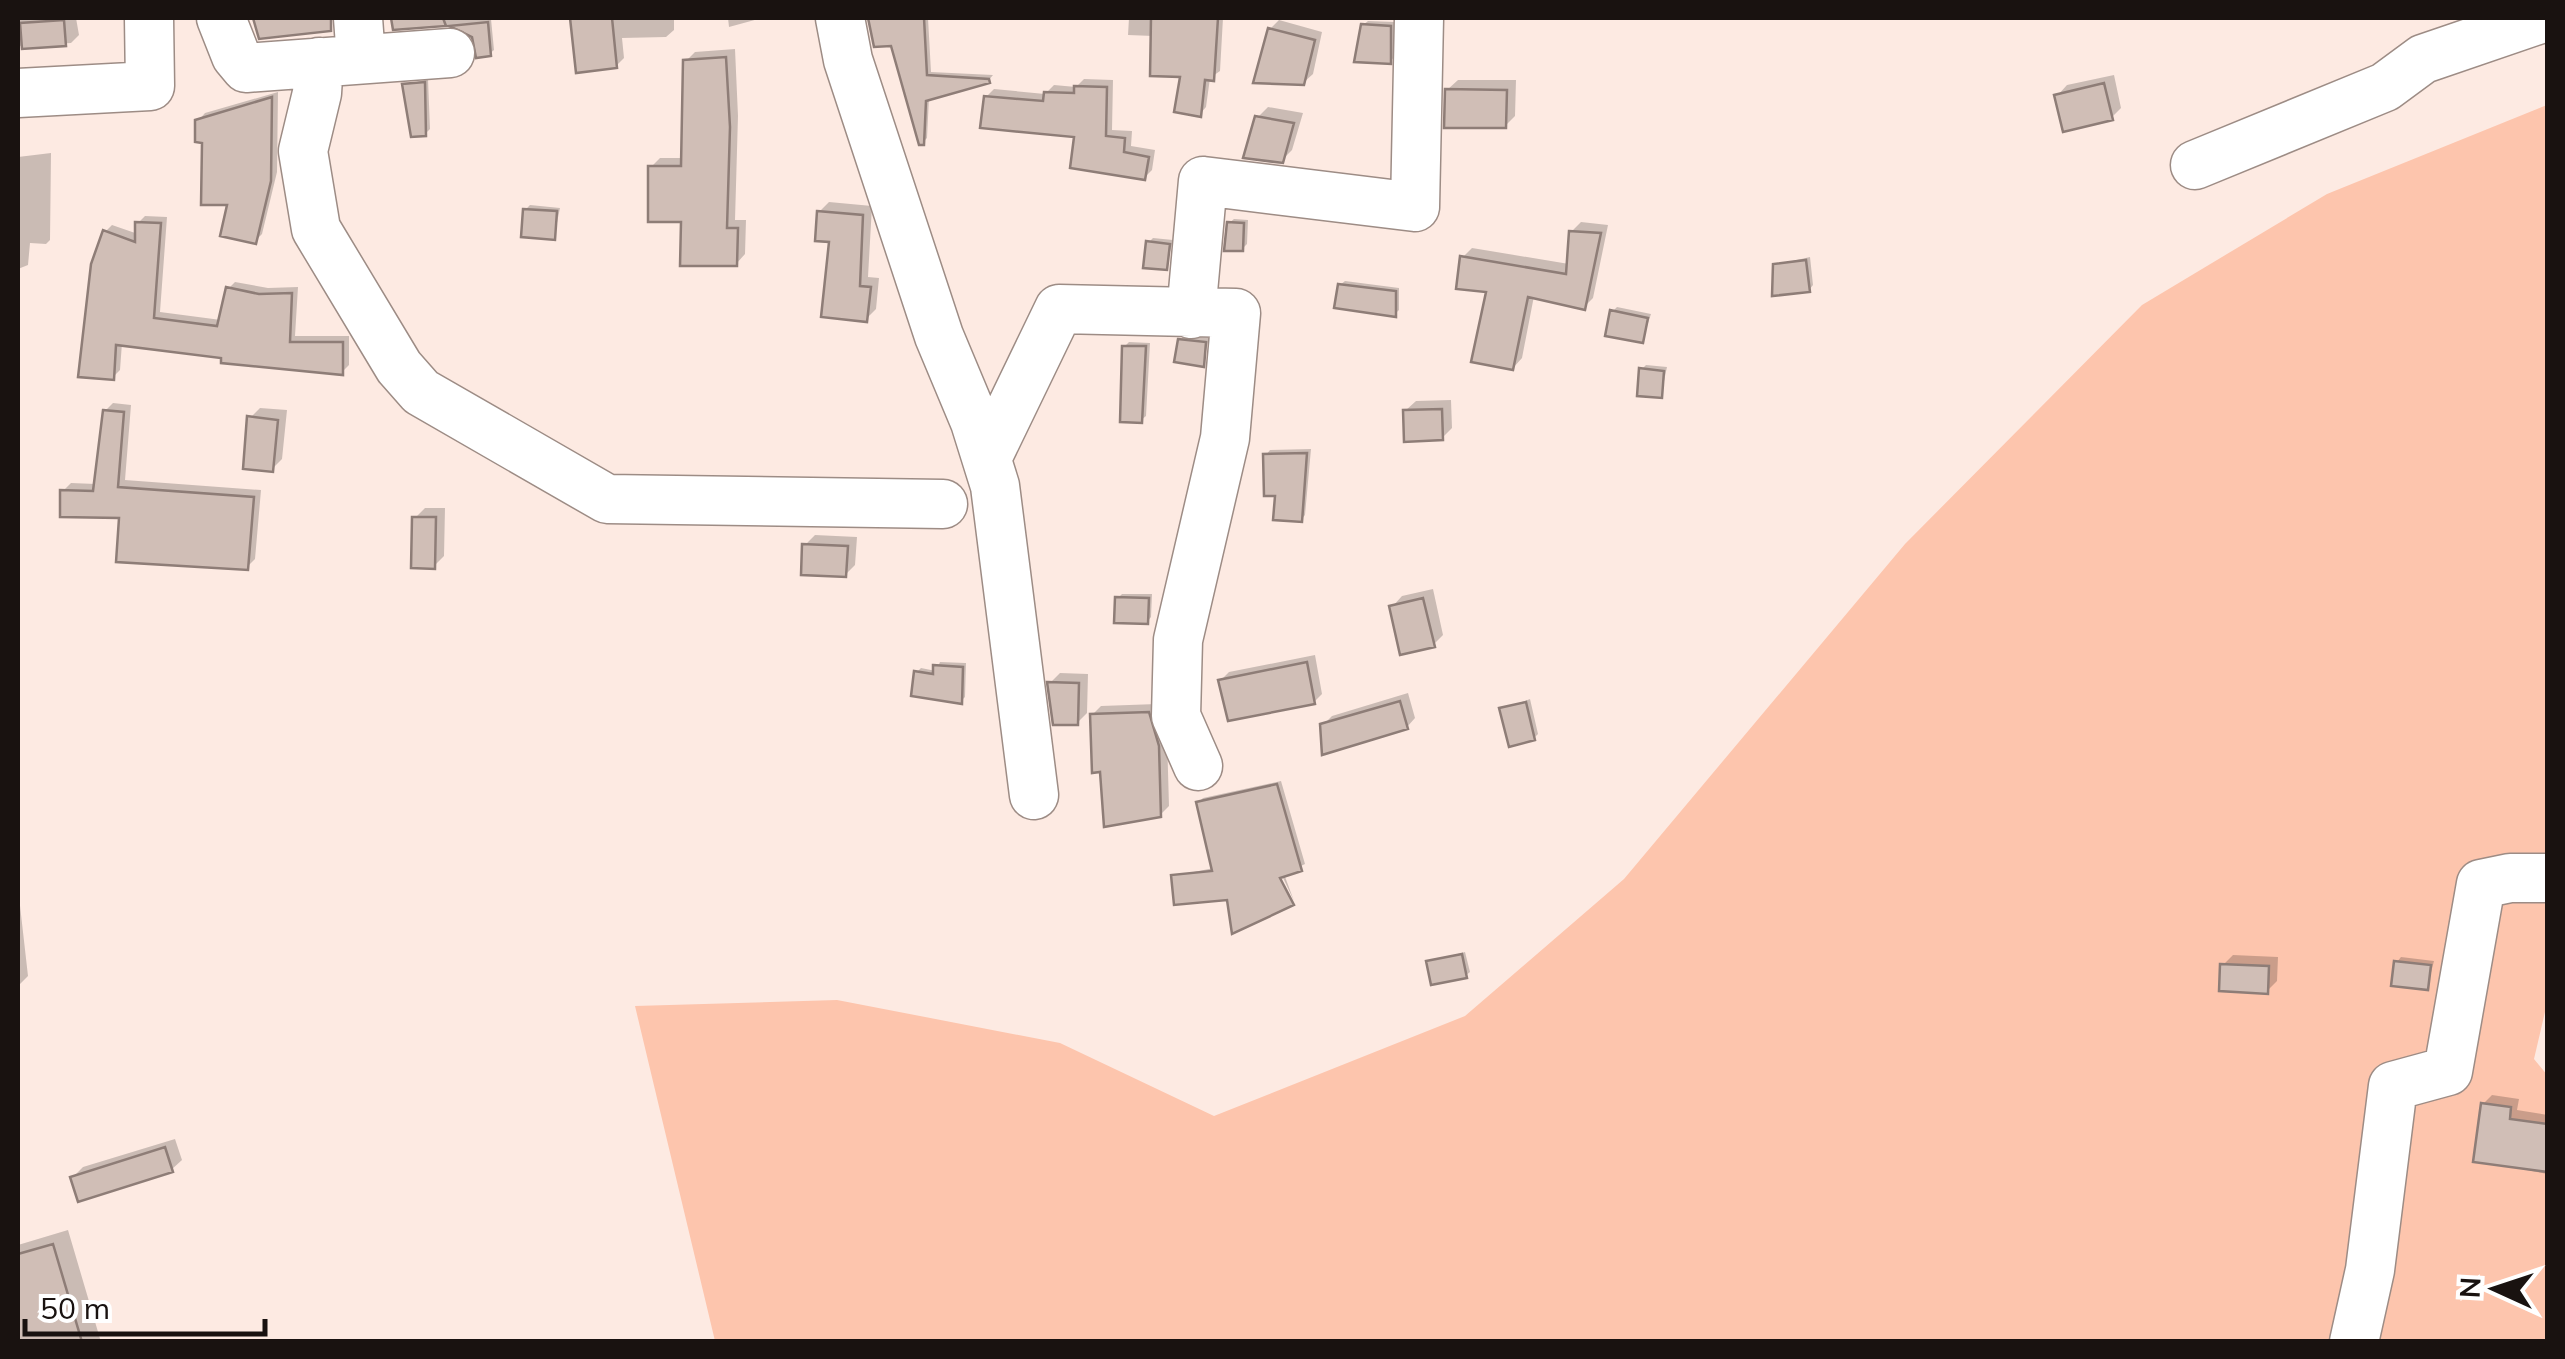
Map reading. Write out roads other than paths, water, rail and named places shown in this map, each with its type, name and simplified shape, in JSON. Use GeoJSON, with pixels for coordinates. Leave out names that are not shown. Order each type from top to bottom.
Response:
{"type":"FeatureCollection","features":[{"type":"Feature","properties":{"kind":"street"},"geometry":{"type":"LineString","coordinates":[[18,94],[150,86],[149,18]]}},
{"type":"Feature","properties":{"kind":"street"},"geometry":{"type":"LineString","coordinates":[[221,18],[236,56],[246,68],[346,46],[450,53]]}},
{"type":"Feature","properties":{"kind":"street"},"geometry":{"type":"LineString","coordinates":[[840,18],[848,60],[939,336],[995,486],[1034,795]]}},
{"type":"Feature","properties":{"kind":"street"},"geometry":{"type":"LineString","coordinates":[[1190,314],[1203,181],[1415,208],[1419,18]]}},
{"type":"Feature","properties":{"kind":"street"},"geometry":{"type":"LineString","coordinates":[[2195,165],[2385,86],[2423,59],[2543,18]]}},
{"type":"Feature","properties":{"kind":"street"},"geometry":{"type":"LineString","coordinates":[[346,46],[317,94],[304,150],[316,229],[399,367],[421,392],[606,498],[943,504]]}},
{"type":"Feature","properties":{"kind":"street"},"geometry":{"type":"LineString","coordinates":[[986,458],[1059,309],[1236,313],[1224,438],[1178,640],[1176,716],[1198,766]]}},
{"type":"Feature","properties":{"kind":"street"},"geometry":{"type":"LineString","coordinates":[[2354,1342],[2370,1270],[2394,1086],[2448,1072],[2481,884],[2510,878],[2548,878]]}}]}
